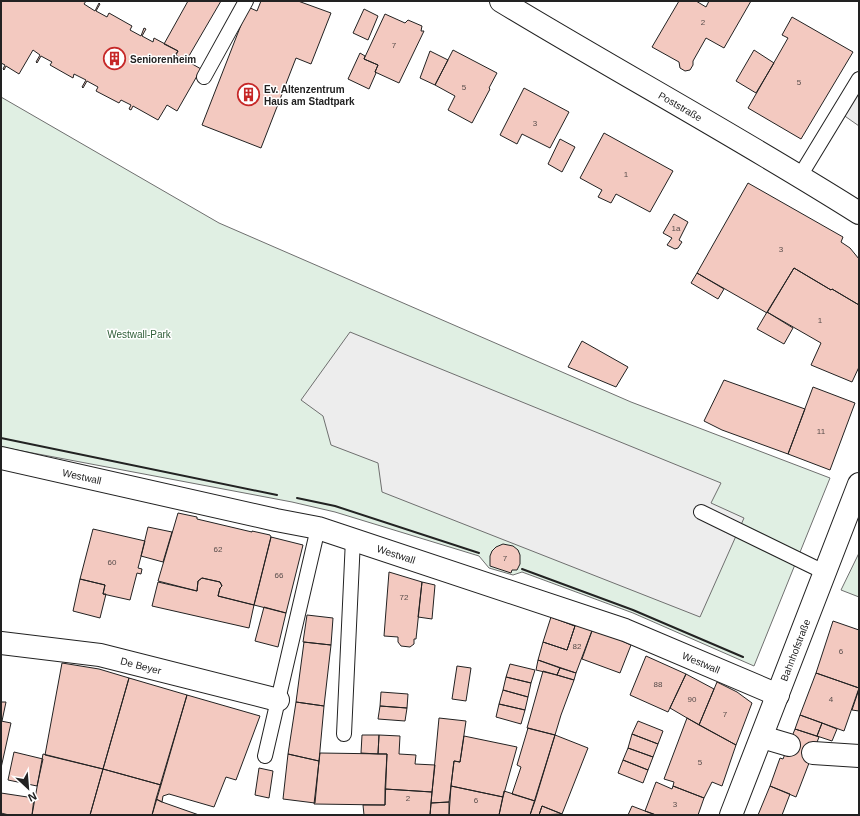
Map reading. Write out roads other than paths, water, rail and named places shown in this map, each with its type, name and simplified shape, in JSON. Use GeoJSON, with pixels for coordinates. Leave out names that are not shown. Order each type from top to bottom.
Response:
{"type":"FeatureCollection","features":[{"type":"Feature","properties":{"kind":"street","name":"Poststraße"},"geometry":{"type":"LineString","coordinates":[[502,1],[566,40],[800,176],[859,213]]}},
{"type":"Feature","properties":{"kind":"street","name":"Westwall"},"geometry":{"type":"LineString","coordinates":[[1,458],[276,520],[318,528],[625,630],[778,694]]}},
{"type":"Feature","properties":{"kind":"street","name":"Bahnhofstraße"},"geometry":{"type":"LineString","coordinates":[[731,815],[859,484]]}},
{"type":"Feature","properties":{"kind":"street","name":"De Beyer"},"geometry":{"type":"LineString","coordinates":[[1,643],[100,655],[278,700]]}},
{"type":"Feature","properties":{"kind":"street"},"geometry":{"type":"LineString","coordinates":[[762,737],[789,745]]}},
{"type":"Feature","properties":{"kind":"street"},"geometry":{"type":"LineString","coordinates":[[813,753],[859,756]]}},
{"type":"Feature","properties":{"kind":"lane"},"geometry":{"type":"LineString","coordinates":[[204,77],[246,1]]}},
{"type":"Feature","properties":{"kind":"lane"},"geometry":{"type":"LineString","coordinates":[[800,176],[859,79]]}},
{"type":"Feature","properties":{"kind":"lane"},"geometry":{"type":"LineString","coordinates":[[701,512],[824,572]]}},
{"type":"Feature","properties":{"kind":"lane"},"geometry":{"type":"LineString","coordinates":[[265,756],[318,528]]}},
{"type":"Feature","properties":{"kind":"lane"},"geometry":{"type":"LineString","coordinates":[[344,734],[353,539]]}},
{"type":"Feature","properties":{"kind":"place","name":"Seniorenheim"},"geometry":{"type":"Point","coordinates":[115,59]}},
{"type":"Feature","properties":{"kind":"place","name":"Ev. Altenzentrum Haus am Stadtpark"},"geometry":{"type":"Point","coordinates":[248,95]}},
{"type":"Feature","properties":{"kind":"park label","name":"Westwall-Park"},"geometry":{"type":"Point","coordinates":[139,334]}}]}
